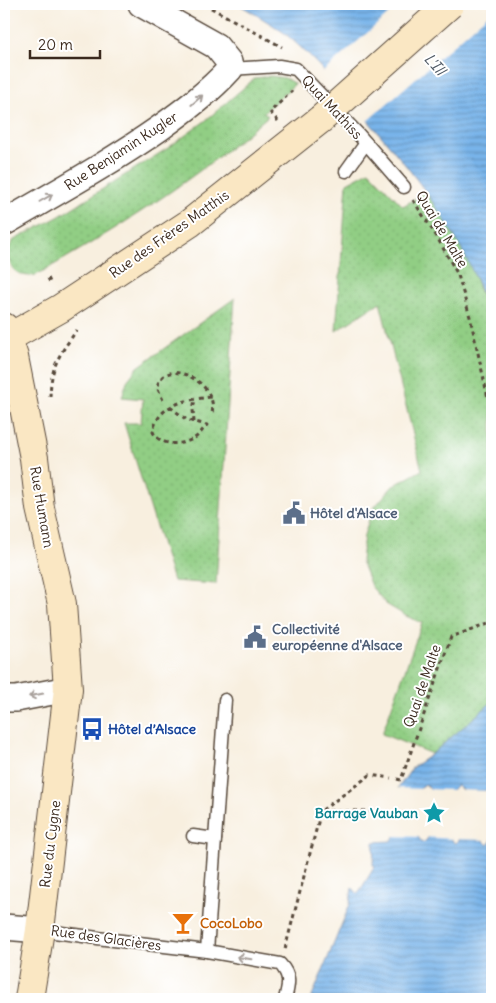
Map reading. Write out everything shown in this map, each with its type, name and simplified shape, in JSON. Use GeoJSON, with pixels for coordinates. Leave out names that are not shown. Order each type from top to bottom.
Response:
{"type":"FeatureCollection","features":[{"type":"Feature","properties":{"kind":"street"},"geometry":{"type":"LineString","coordinates":[[141,4],[216,46],[229,62],[230,70]]}},
{"type":"Feature","properties":{"kind":"street","name":"Rue des Frères Matthis"},"geometry":{"type":"LineString","coordinates":[[7,346],[190,223],[321,119],[450,4]]}},
{"type":"Feature","properties":{"kind":"street","name":"Rue Benjamin Kugler"},"geometry":{"type":"LineString","coordinates":[[4,222],[107,164],[143,140],[189,107],[230,70]]}},
{"type":"Feature","properties":{"kind":"street","name":"Rue Humann"},"geometry":{"type":"LineString","coordinates":[[7,346],[34,458],[40,508],[62,604],[68,689]]}},
{"type":"Feature","properties":{"kind":"street"},"geometry":{"type":"LineString","coordinates":[[4,699],[16,699],[68,689]]}},
{"type":"Feature","properties":{"kind":"street","name":"Rue du Cygne"},"geometry":{"type":"LineString","coordinates":[[29,999],[40,930],[68,689]]}},
{"type":"Feature","properties":{"kind":"street","name":"Rue des Glacières"},"geometry":{"type":"LineString","coordinates":[[4,927],[40,930]]}},
{"type":"Feature","properties":{"kind":"lane","name":"Quai Mathiss"},"geometry":{"type":"LineString","coordinates":[[230,70],[279,66],[296,69],[366,143],[346,171]]}},
{"type":"Feature","properties":{"kind":"lane"},"geometry":{"type":"LineString","coordinates":[[366,143],[404,187]]}},
{"type":"Feature","properties":{"kind":"lane"},"geometry":{"type":"LineString","coordinates":[[207,952],[225,700]]}},
{"type":"Feature","properties":{"kind":"lane"},"geometry":{"type":"LineString","coordinates":[[193,836],[215,839]]}},
{"type":"Feature","properties":{"kind":"lane","name":"Rue des Glacières"},"geometry":{"type":"LineString","coordinates":[[40,930],[207,952],[280,964]]}},
{"type":"Feature","properties":{"kind":"lane"},"geometry":{"type":"LineString","coordinates":[[280,964],[287,971],[290,981],[285,999]]}},
{"type":"Feature","properties":{"kind":"path"},"geometry":{"type":"LineString","coordinates":[[204,4],[284,48]]}},
{"type":"Feature","properties":{"kind":"path"},"geometry":{"type":"LineString","coordinates":[[270,112],[294,89]]}},
{"type":"Feature","properties":{"kind":"path","name":"Quai de Malte"},"geometry":{"type":"LineString","coordinates":[[404,187],[437,236],[458,276],[470,317],[492,416]]}},
{"type":"Feature","properties":{"kind":"path"},"geometry":{"type":"LineString","coordinates":[[49,402],[51,377],[57,360],[77,329]]}},
{"type":"Feature","properties":{"kind":"path"},"geometry":{"type":"LineString","coordinates":[[163,400],[158,392],[158,382],[161,378],[168,374],[179,373],[188,375],[196,379],[211,397],[214,407],[212,414]]}},
{"type":"Feature","properties":{"kind":"path"},"geometry":{"type":"LineString","coordinates":[[170,407],[178,414],[194,422],[207,425],[196,437],[189,440],[174,443],[160,440],[153,432],[154,424],[170,407],[195,398],[211,397]]}},
{"type":"Feature","properties":{"kind":"path"},"geometry":{"type":"LineString","coordinates":[[194,422],[195,398]]}},
{"type":"Feature","properties":{"kind":"path","name":"Quai de Malte"},"geometry":{"type":"LineString","coordinates":[[397,779],[401,780],[451,637],[492,622]]}},
{"type":"Feature","properties":{"kind":"path"},"geometry":{"type":"LineString","coordinates":[[280,964],[321,811],[370,775],[391,778]]}},
{"type":"Feature","properties":{"kind":"path"},"geometry":{"type":"LineString","coordinates":[[321,811],[376,811]]}},
{"type":"Feature","properties":{"kind":"green space"},"geometry":{"type":"Polygon","coordinates":[[[271,76],[285,78],[295,84],[264,112],[268,116],[185,182],[97,240],[36,275],[28,276],[21,274],[11,266],[8,253],[14,240],[58,217],[168,148],[205,121],[255,78],[271,76]]]}},
{"type":"Feature","properties":{"kind":"green space"},"geometry":{"type":"Polygon","coordinates":[[[369,171],[403,206],[426,192],[441,212],[471,265],[492,327],[492,702],[432,754],[382,734],[422,623],[386,604],[371,586],[361,561],[364,535],[372,510],[393,486],[422,470],[380,302],[336,331],[347,183],[369,171]]]}},
{"type":"Feature","properties":{"kind":"green space"},"geometry":{"type":"Polygon","coordinates":[[[235,298],[216,584],[173,581],[124,423],[141,423],[143,399],[122,397],[127,381],[138,367],[235,298]]]}},
{"type":"Feature","properties":{"kind":"water","name":"L'Ill"},"geometry":{"type":"Polygon","coordinates":[[[238,4],[492,4],[492,327],[482,295],[454,235],[436,206],[396,153],[302,48],[267,21],[238,4]]]}},
{"type":"Feature","properties":{"kind":"water"},"geometry":{"type":"Polygon","coordinates":[[[492,702],[492,790],[489,786],[485,791],[483,840],[488,845],[492,840],[492,999],[311,999],[350,904],[352,887],[358,894],[375,866],[373,865],[374,842],[391,841],[395,836],[398,788],[413,767],[432,754],[492,702]],[[425,784],[420,789],[418,837],[423,843],[428,838],[430,789],[425,784]],[[457,785],[452,790],[451,838],[455,844],[460,839],[462,790],[457,785]]]}},
{"type":"Feature","properties":{"kind":"pier"},"geometry":{"type":"Polygon","coordinates":[[[400,4],[492,4],[492,11],[366,122],[322,73],[400,4]]]}},
{"type":"Feature","properties":{"kind":"pier"},"geometry":{"type":"Polygon","coordinates":[[[396,788],[423,789],[421,837],[392,836],[396,788]]]}},
{"type":"Feature","properties":{"kind":"pier"},"geometry":{"type":"Polygon","coordinates":[[[426,789],[456,790],[454,839],[424,837],[426,789]]]}},
{"type":"Feature","properties":{"kind":"pier"},"geometry":{"type":"Polygon","coordinates":[[[458,790],[488,791],[486,840],[457,839],[458,790]]]}},
{"type":"Feature","properties":{"kind":"place","name":"Hôtel d'Alsace"},"geometry":{"type":"Point","coordinates":[294,513]}},
{"type":"Feature","properties":{"kind":"place","name":"Collectivité européenne d'Alsace"},"geometry":{"type":"Point","coordinates":[255,637]}},
{"type":"Feature","properties":{"kind":"place","name":"Hôtel d’Alsace"},"geometry":{"type":"Point","coordinates":[92,729]}},
{"type":"Feature","properties":{"kind":"place","name":"Barrage Vauban"},"geometry":{"type":"Point","coordinates":[434,813]}},
{"type":"Feature","properties":{"kind":"place","name":"CocoLobo"},"geometry":{"type":"Point","coordinates":[183,923]}}]}
